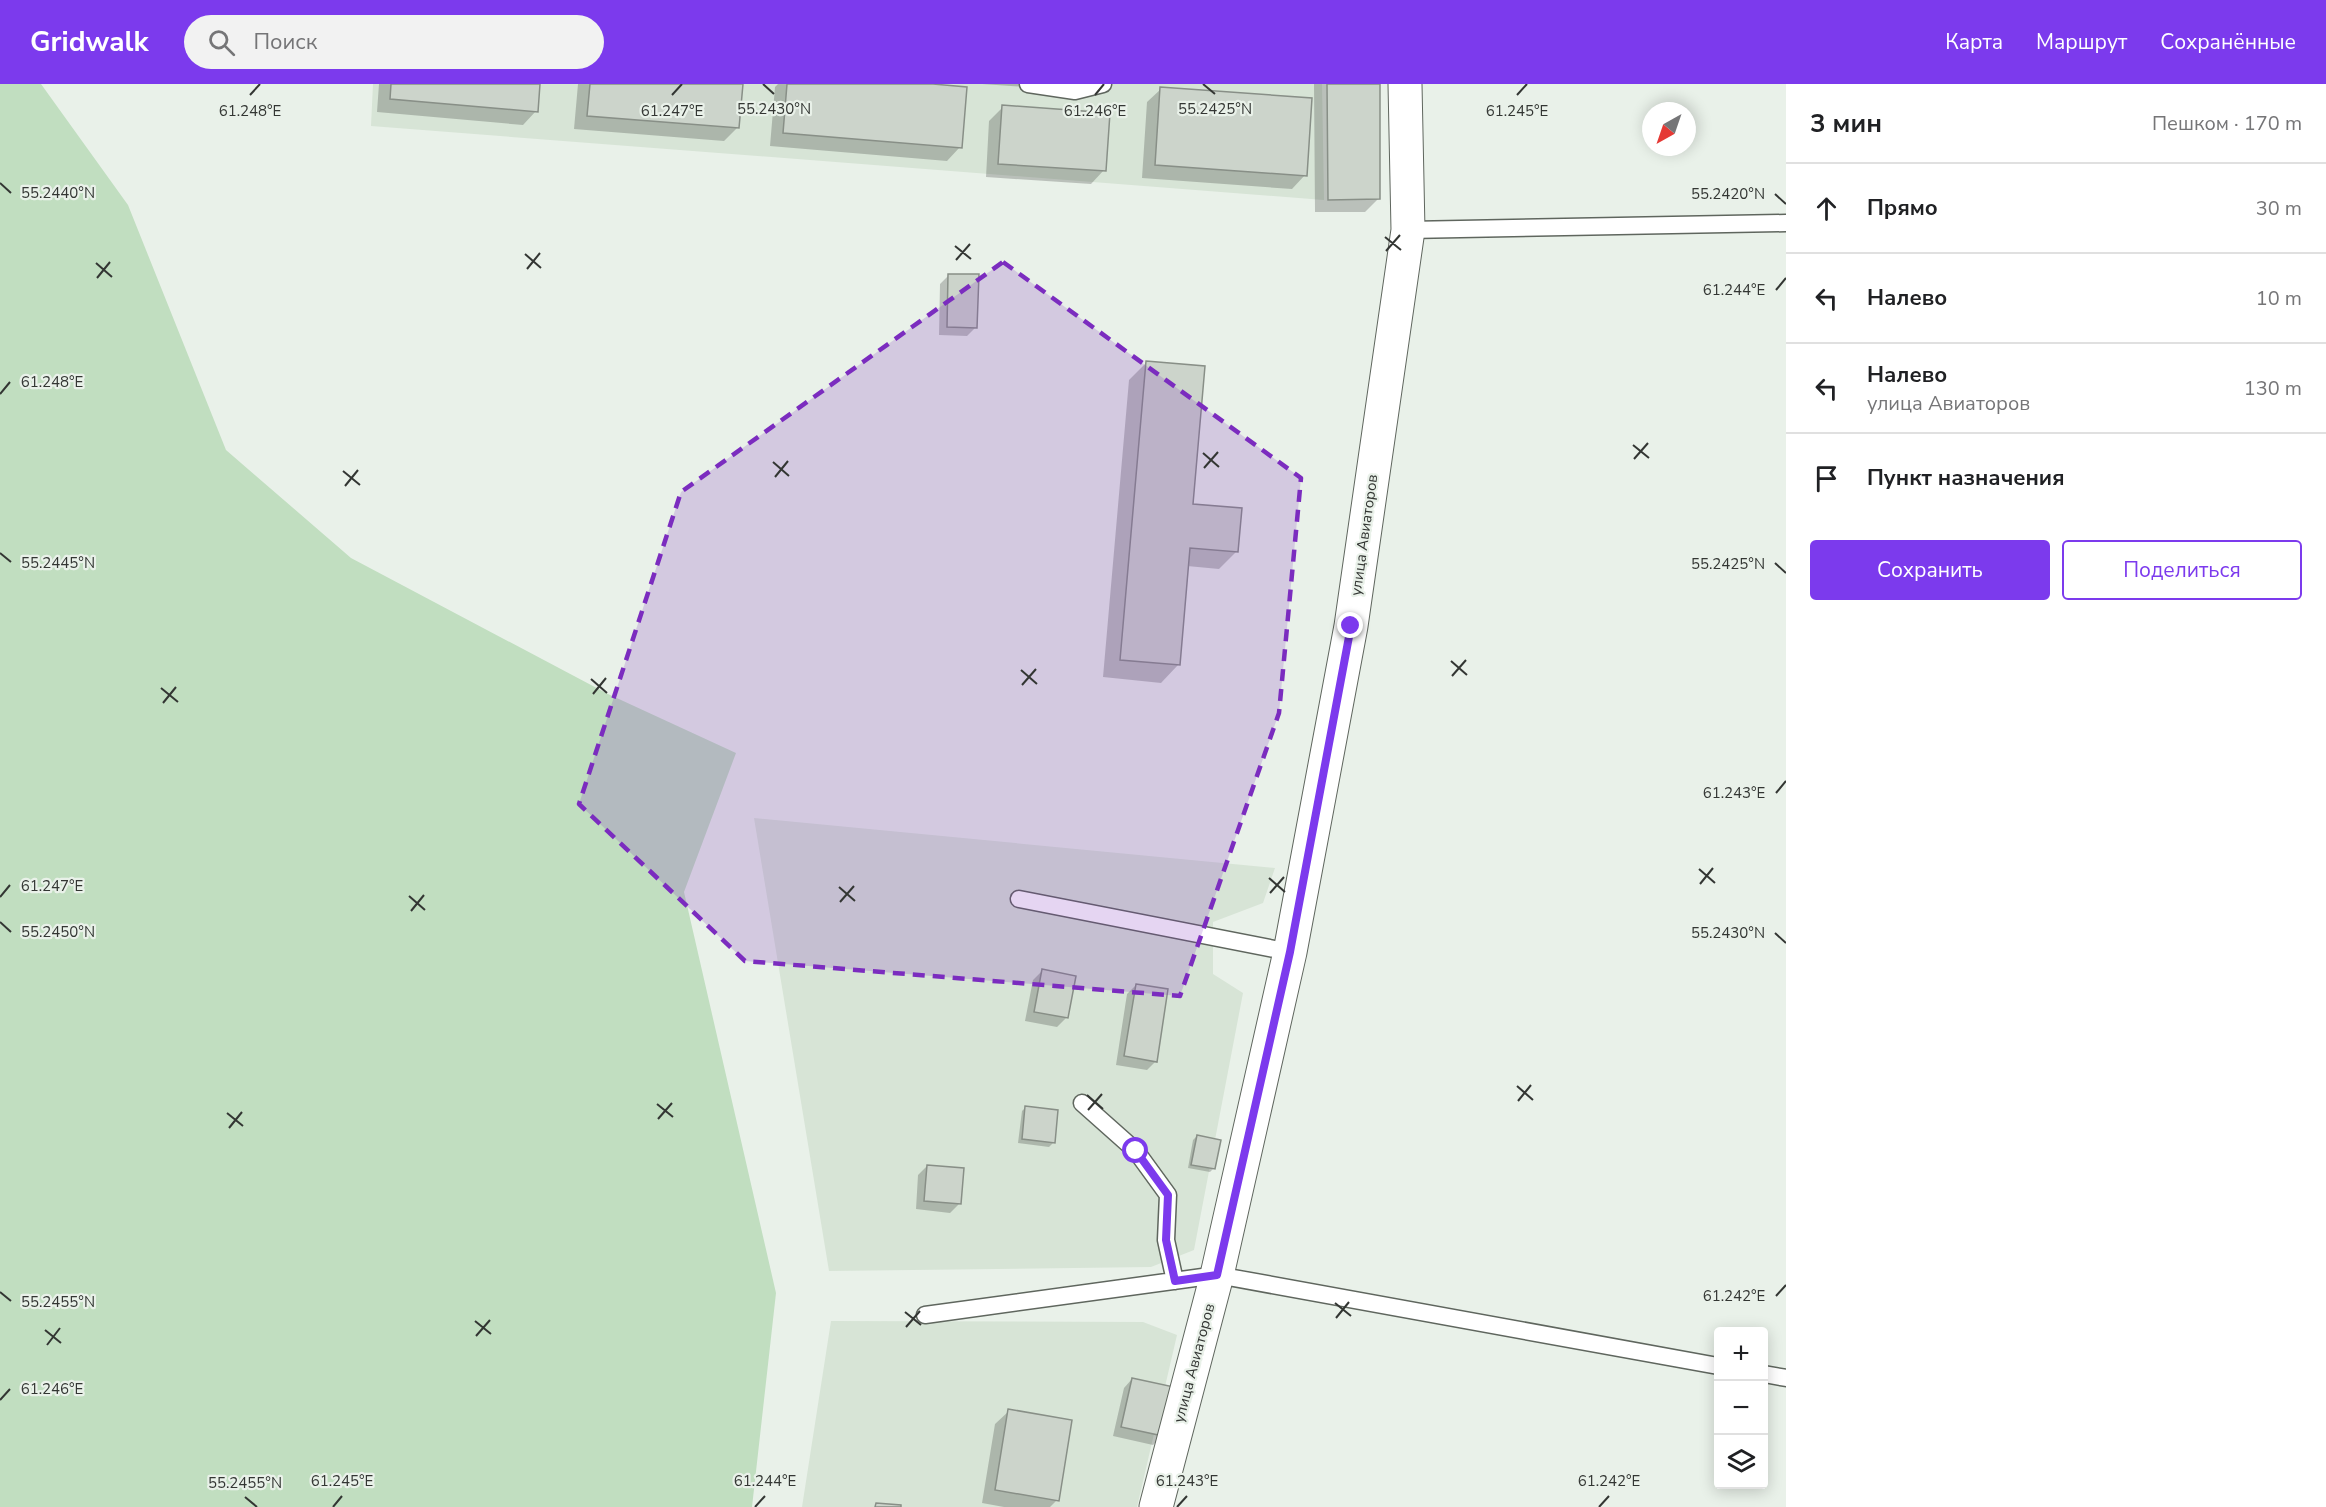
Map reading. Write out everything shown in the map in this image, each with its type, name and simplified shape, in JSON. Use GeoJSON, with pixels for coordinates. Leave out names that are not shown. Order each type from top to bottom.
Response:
{"type":"FeatureCollection","features":[{"type":"Feature","properties":{"kind":"street","name":"улица Авиаторов"},"geometry":{"type":"LineString","coordinates":[[1156,1507],[1217,1275],[1290,952],[1351,626],[1408,230],[1405,84]]}},
{"type":"Feature","properties":{"kind":"lane"},"geometry":{"type":"LineString","coordinates":[[1028,84],[1075,91],[1103,84]]}},
{"type":"Feature","properties":{"kind":"lane"},"geometry":{"type":"LineString","coordinates":[[1408,230],[1786,223]]}},
{"type":"Feature","properties":{"kind":"lane"},"geometry":{"type":"LineString","coordinates":[[1019,899],[1290,952]]}},
{"type":"Feature","properties":{"kind":"lane"},"geometry":{"type":"LineString","coordinates":[[1082,1103],[1136,1151],[1168,1195],[1166,1240],[1175,1281]]}},
{"type":"Feature","properties":{"kind":"lane"},"geometry":{"type":"LineString","coordinates":[[925,1316],[1217,1275],[1714,1365]]}},
{"type":"Feature","properties":{"kind":"lane"},"geometry":{"type":"LineString","coordinates":[[1768,1375],[1786,1378]]}},
{"type":"Feature","properties":{"kind":"highlighted area"},"geometry":{"type":"Polygon","coordinates":[[[1003,262],[1301,478],[1279,713],[1180,996],[745,961],[579,804],[681,492],[1003,262]]]}},
{"type":"Feature","properties":{"kind":"shaded area"},"geometry":{"type":"Polygon","coordinates":[[[373,84],[1322,84],[1324,200],[371,126],[373,84]]]}},
{"type":"Feature","properties":{"kind":"shaded area"},"geometry":{"type":"Polygon","coordinates":[[[754,818],[1275,868],[1263,903],[1213,922],[1213,974],[1243,993],[1194,1250],[1151,1267],[829,1271],[754,818]]]}},
{"type":"Feature","properties":{"kind":"shaded area"},"geometry":{"type":"Polygon","coordinates":[[[831,1321],[1143,1322],[1177,1335],[1137,1507],[802,1507],[831,1321]]]}},
{"type":"Feature","properties":{"kind":"green space"},"geometry":{"type":"Polygon","coordinates":[[[0,84],[41,84],[128,205],[226,450],[351,558],[608,694],[736,753],[684,892],[776,1293],[752,1507],[0,1507],[0,84]]]}},
{"type":"Feature","properties":{"kind":"building"},"geometry":{"type":"Polygon","coordinates":[[[391,84],[540,84],[538,112],[390,99],[391,84]]]}},
{"type":"Feature","properties":{"kind":"building"},"geometry":{"type":"Polygon","coordinates":[[[590,84],[743,84],[739,128],[587,116],[590,84]]]}},
{"type":"Feature","properties":{"kind":"building"},"geometry":{"type":"Polygon","coordinates":[[[787,84],[933,84],[967,87],[962,148],[783,133],[787,84]]]}},
{"type":"Feature","properties":{"kind":"building"},"geometry":{"type":"Polygon","coordinates":[[[1327,84],[1380,84],[1380,199],[1328,200],[1327,84]]]}},
{"type":"Feature","properties":{"kind":"building"},"geometry":{"type":"Polygon","coordinates":[[[1160,87],[1312,98],[1307,176],[1155,165],[1160,87]]]}},
{"type":"Feature","properties":{"kind":"building"},"geometry":{"type":"Polygon","coordinates":[[[1002,105],[1110,113],[1106,171],[998,164],[1002,105]]]}},
{"type":"Feature","properties":{"kind":"building"},"geometry":{"type":"Polygon","coordinates":[[[948,274],[979,274],[977,328],[947,327],[948,274]]]}},
{"type":"Feature","properties":{"kind":"building"},"geometry":{"type":"Polygon","coordinates":[[[1146,361],[1205,366],[1193,504],[1242,508],[1238,552],[1190,548],[1180,665],[1120,660],[1146,361]]]}},
{"type":"Feature","properties":{"kind":"building"},"geometry":{"type":"Polygon","coordinates":[[[1042,969],[1076,976],[1068,1018],[1034,1012],[1042,969]]]}},
{"type":"Feature","properties":{"kind":"building"},"geometry":{"type":"Polygon","coordinates":[[[1136,984],[1168,989],[1157,1062],[1124,1056],[1136,984]]]}},
{"type":"Feature","properties":{"kind":"building"},"geometry":{"type":"Polygon","coordinates":[[[1025,1106],[1058,1110],[1055,1143],[1022,1139],[1025,1106]]]}},
{"type":"Feature","properties":{"kind":"building"},"geometry":{"type":"Polygon","coordinates":[[[1197,1135],[1221,1140],[1215,1169],[1191,1165],[1197,1135]]]}},
{"type":"Feature","properties":{"kind":"building"},"geometry":{"type":"Polygon","coordinates":[[[927,1165],[964,1168],[961,1204],[924,1201],[927,1165]]]}},
{"type":"Feature","properties":{"kind":"building"},"geometry":{"type":"Polygon","coordinates":[[[1132,1378],[1174,1387],[1163,1436],[1121,1427],[1132,1378]]]}},
{"type":"Feature","properties":{"kind":"building"},"geometry":{"type":"Polygon","coordinates":[[[1008,1409],[1072,1420],[1059,1501],[995,1490],[1008,1409]]]}},
{"type":"Feature","properties":{"kind":"building"},"geometry":{"type":"Polygon","coordinates":[[[876,1503],[901,1505],[901,1507],[875,1507],[876,1503]]]}},
{"type":"Feature","properties":{"kind":"route"},"geometry":{"type":"LineString","coordinates":[[1136,1151],[1168,1195],[1166,1240],[1175,1281],[1217,1275],[1290,952],[1351,626]]}}]}
